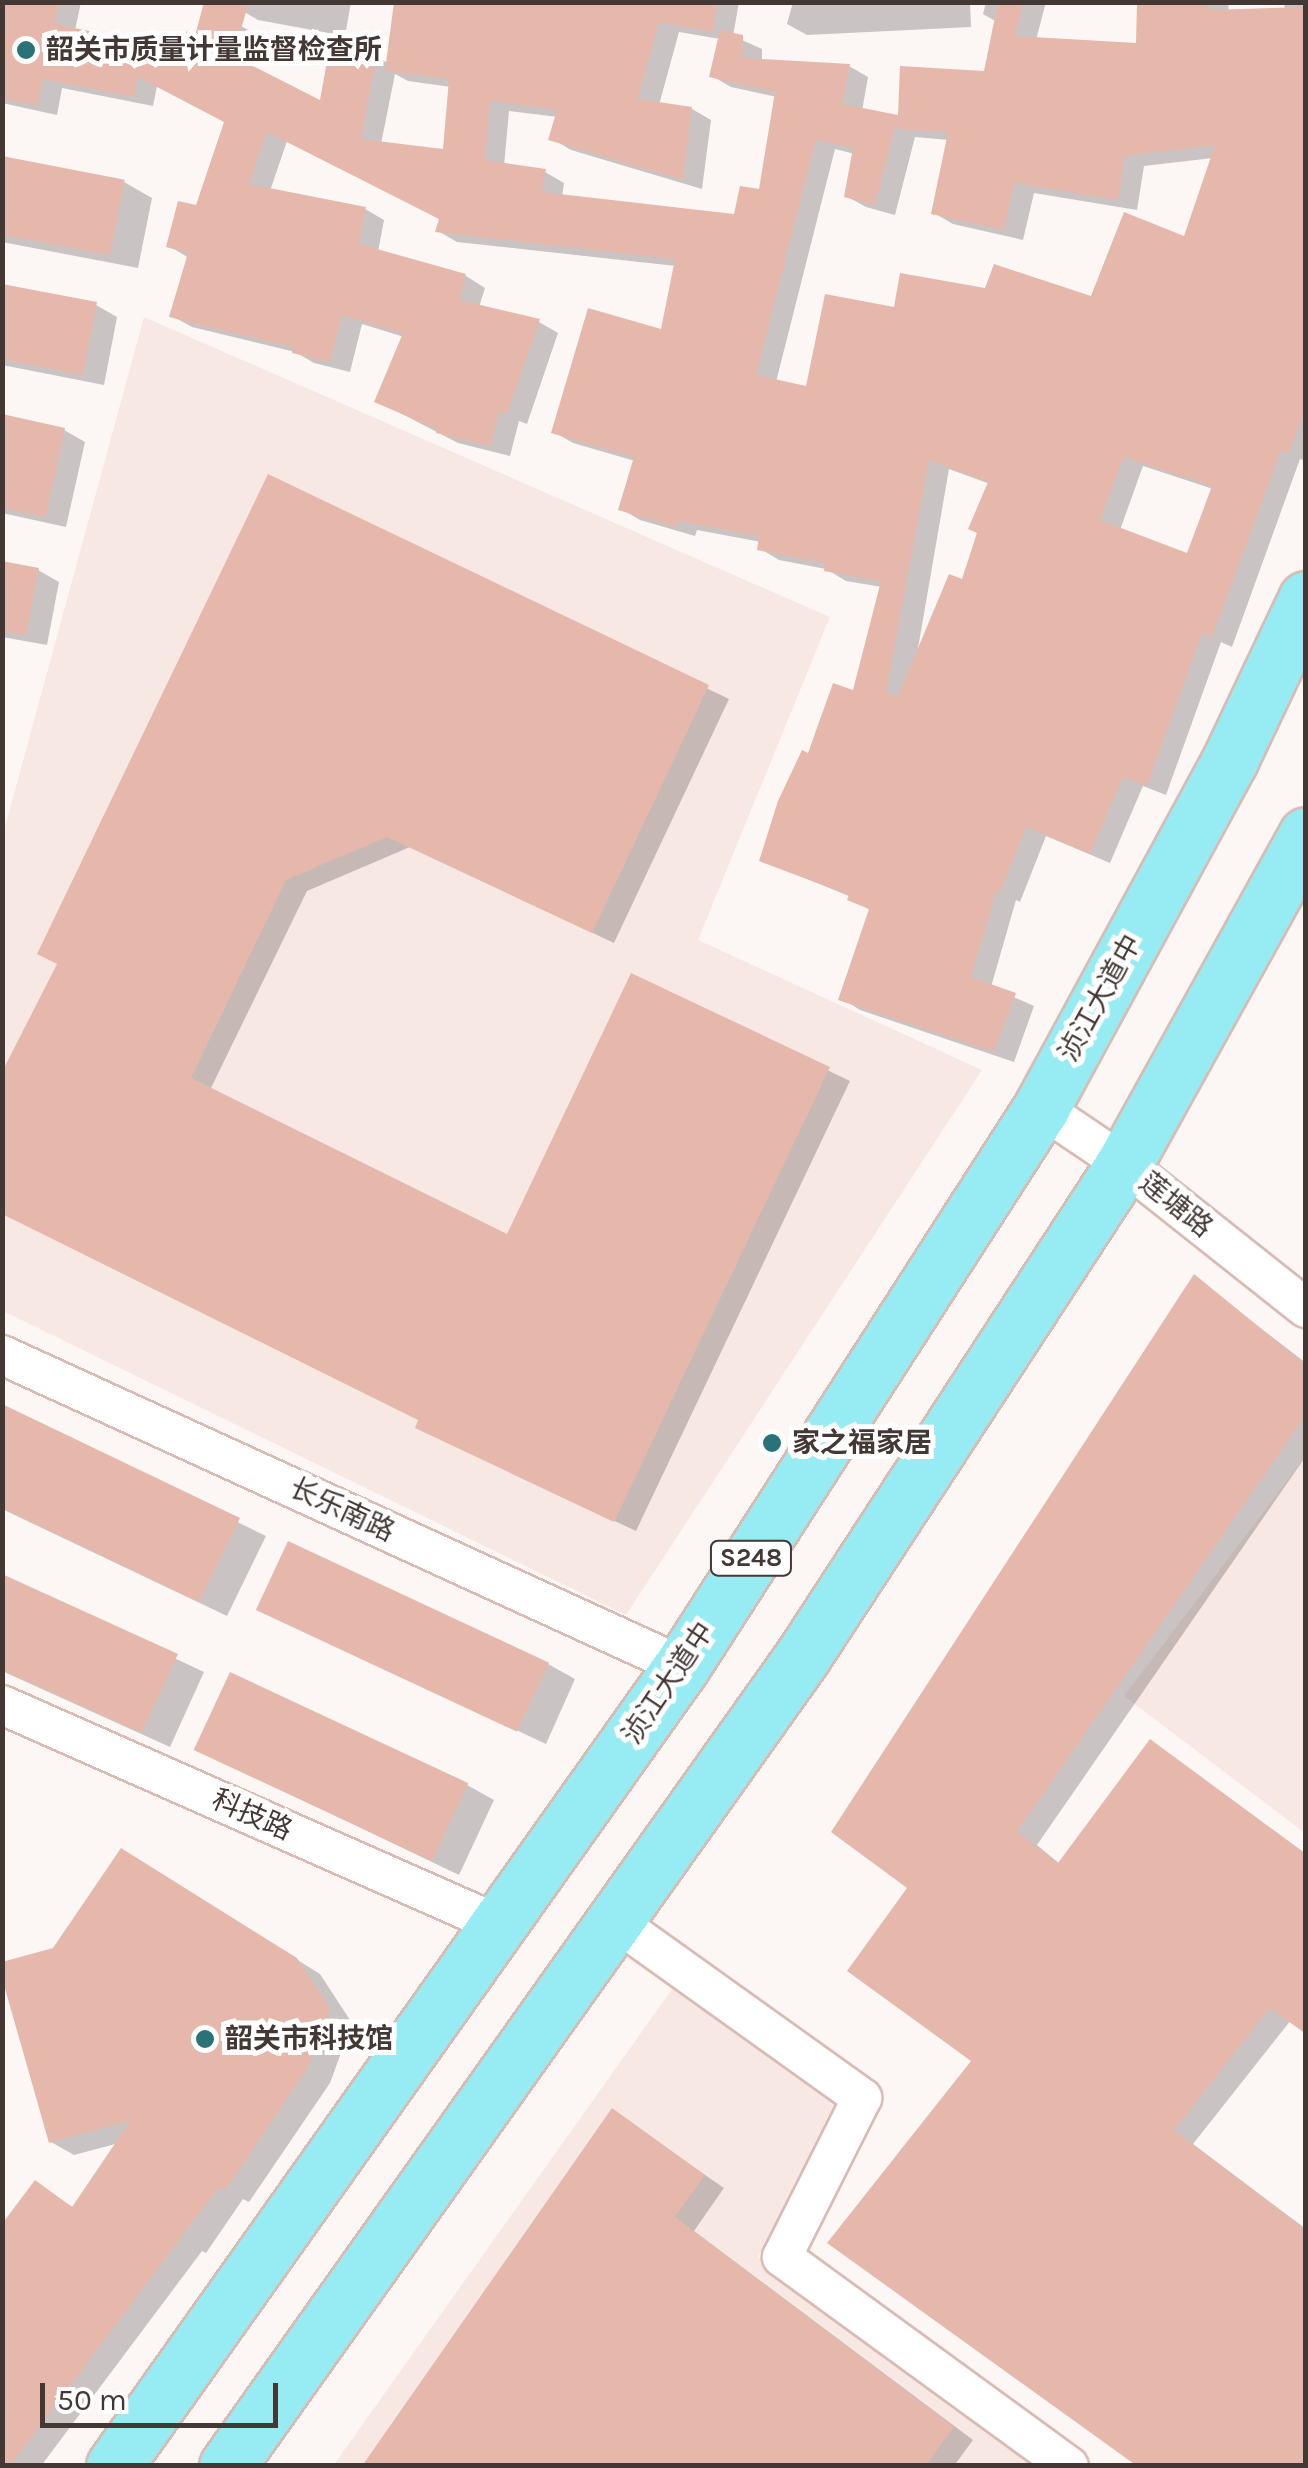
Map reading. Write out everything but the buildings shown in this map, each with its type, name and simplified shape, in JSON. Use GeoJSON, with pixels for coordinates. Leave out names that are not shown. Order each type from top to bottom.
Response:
{"type":"FeatureCollection","features":[{"type":"Feature","properties":{"kind":"main road","name":"浈江大道中"},"geometry":{"type":"LineString","coordinates":[[114,2466],[682,1666],[1040,1108],[1230,760],[1306,599]]}},
{"type":"Feature","properties":{"kind":"main road"},"geometry":{"type":"LineString","coordinates":[[227,2466],[804,1656],[1124,1164],[1306,835]]}},
{"type":"Feature","properties":{"kind":"street","name":"莲塘路"},"geometry":{"type":"LineString","coordinates":[[1040,1108],[1124,1164],[1306,1308]]}},
{"type":"Feature","properties":{"kind":"street","name":"长乐南路"},"geometry":{"type":"LineString","coordinates":[[2,1354],[682,1666]]}},
{"type":"Feature","properties":{"kind":"street","name":"科技路"},"geometry":{"type":"LineString","coordinates":[[2,1705],[500,1925]]}},
{"type":"Feature","properties":{"kind":"street"},"geometry":{"type":"LineString","coordinates":[[615,1921],[862,2098],[782,2257],[1069,2466]]}},
{"type":"Feature","properties":{"kind":"shaded area"},"geometry":{"type":"Polygon","coordinates":[[[144,317],[830,617],[698,940],[982,1070],[626,1615],[3,1311],[2,838],[144,317]]]}},
{"type":"Feature","properties":{"kind":"shaded area"},"geometry":{"type":"Polygon","coordinates":[[[1305,1457],[1305,1833],[1124,1696],[1305,1457]]]}},
{"type":"Feature","properties":{"kind":"shaded area"},"geometry":{"type":"Polygon","coordinates":[[[675,1985],[839,2101],[758,2257],[1038,2465],[333,2466],[675,1985]]]}},
{"type":"Feature","properties":{"kind":"place","name":"韶关市质量计量监督检查所"},"geometry":{"type":"Point","coordinates":[26,50]}},
{"type":"Feature","properties":{"kind":"place","name":"家之福家居"},"geometry":{"type":"Point","coordinates":[772,1443]}},
{"type":"Feature","properties":{"kind":"place","name":"韶关市科技馆"},"geometry":{"type":"Point","coordinates":[205,2039]}}]}
